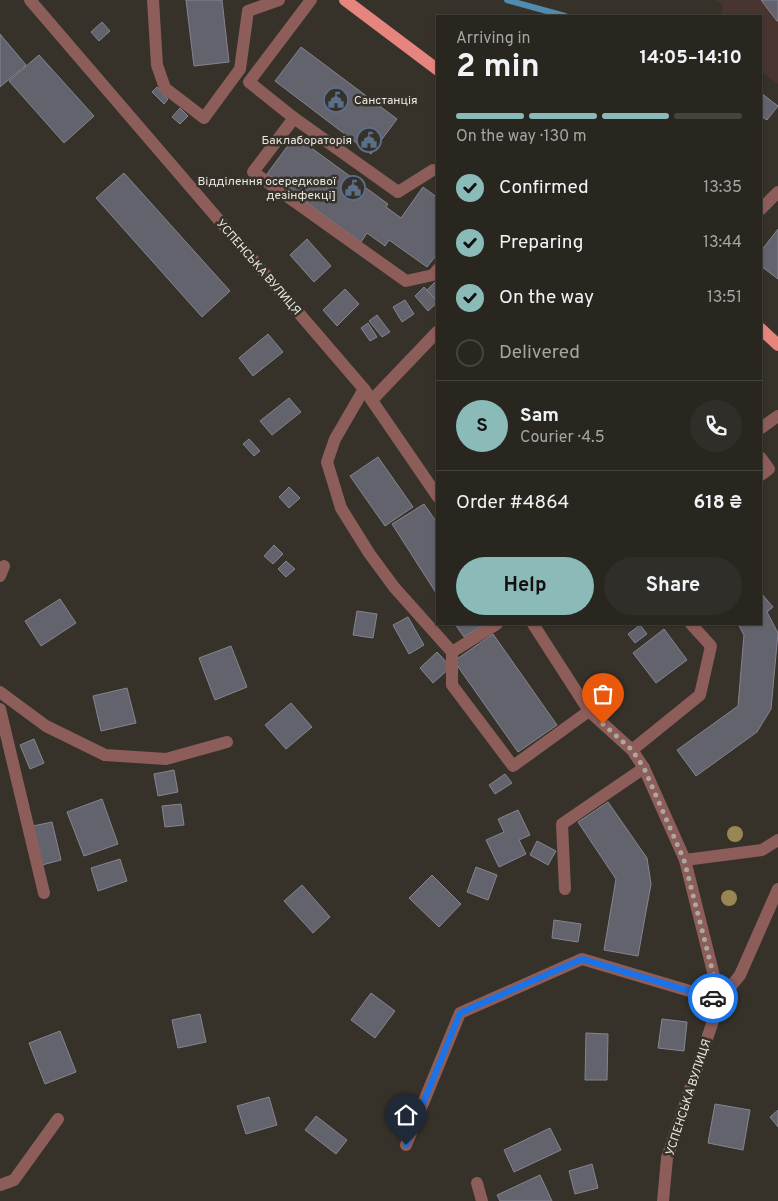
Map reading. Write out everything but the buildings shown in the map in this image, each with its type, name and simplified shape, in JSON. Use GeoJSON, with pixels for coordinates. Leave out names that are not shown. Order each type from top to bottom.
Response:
{"type":"FeatureCollection","features":[{"type":"Feature","properties":{"kind":"main road"},"geometry":{"type":"LineString","coordinates":[[345,0],[436,68]]}},
{"type":"Feature","properties":{"kind":"main road"},"geometry":{"type":"LineString","coordinates":[[762,330],[778,345]]}},
{"type":"Feature","properties":{"kind":"street","name":"УСПЕНСЬКА ВУЛИЦЯ"},"geometry":{"type":"LineString","coordinates":[[30,0],[368,394],[436,494]]}},
{"type":"Feature","properties":{"kind":"street"},"geometry":{"type":"LineString","coordinates":[[153,0],[157,64],[165,88],[204,118],[240,69],[248,11],[279,0]]}},
{"type":"Feature","properties":{"kind":"street"},"geometry":{"type":"LineString","coordinates":[[311,0],[249,82],[294,118],[398,192],[436,169]]}},
{"type":"Feature","properties":{"kind":"street"},"geometry":{"type":"LineString","coordinates":[[294,118],[253,172],[406,281],[433,276],[436,272]]}},
{"type":"Feature","properties":{"kind":"street"},"geometry":{"type":"LineString","coordinates":[[762,208],[778,192]]}},
{"type":"Feature","properties":{"kind":"street"},"geometry":{"type":"LineString","coordinates":[[436,333],[368,394],[335,439],[327,462],[341,508],[369,553],[394,587],[452,652],[452,685],[513,766],[588,711]]}},
{"type":"Feature","properties":{"kind":"street"},"geometry":{"type":"LineString","coordinates":[[762,427],[778,416]]}},
{"type":"Feature","properties":{"kind":"street"},"geometry":{"type":"LineString","coordinates":[[762,459],[769,469],[762,474]]}},
{"type":"Feature","properties":{"kind":"street"},"geometry":{"type":"LineString","coordinates":[[452,652],[495,625]]}},
{"type":"Feature","properties":{"kind":"street"},"geometry":{"type":"LineString","coordinates":[[534,625],[588,711],[632,750],[644,768],[684,860],[720,1000]]}},
{"type":"Feature","properties":{"kind":"street"},"geometry":{"type":"LineString","coordinates":[[632,750],[700,695],[711,646],[692,625]]}},
{"type":"Feature","properties":{"kind":"street"},"geometry":{"type":"LineString","coordinates":[[0,692],[46,726],[104,755],[166,759],[227,742]]}},
{"type":"Feature","properties":{"kind":"street"},"geometry":{"type":"LineString","coordinates":[[0,709],[44,893]]}},
{"type":"Feature","properties":{"kind":"street"},"geometry":{"type":"LineString","coordinates":[[565,889],[562,824],[644,768]]}},
{"type":"Feature","properties":{"kind":"street"},"geometry":{"type":"LineString","coordinates":[[684,860],[762,850],[778,840]]}},
{"type":"Feature","properties":{"kind":"street","name":"УСПЕНСЬКА ВУЛИЦЯ"},"geometry":{"type":"LineString","coordinates":[[663,1201],[667,1158],[720,1000],[740,975],[778,889]]}},
{"type":"Feature","properties":{"kind":"street"},"geometry":{"type":"LineString","coordinates":[[406,1145],[460,1013],[582,959],[720,1000]]}},
{"type":"Feature","properties":{"kind":"street"},"geometry":{"type":"LineString","coordinates":[[0,1185],[14,1180],[58,1119]]}},
{"type":"Feature","properties":{"kind":"street"},"geometry":{"type":"LineString","coordinates":[[477,1183],[482,1201]]}},
{"type":"Feature","properties":{"kind":"shaded area"},"geometry":{"type":"Polygon","coordinates":[[[715,0],[778,0],[778,84],[762,72],[762,15],[721,15],[723,5],[715,0]]]}},
{"type":"Feature","properties":{"kind":"waterway"},"geometry":{"type":"LineString","coordinates":[[507,0],[561,15]]}},
{"type":"Feature","properties":{"kind":"way so far"},"geometry":{"type":"LineString","coordinates":[[603,724],[632,750],[644,768],[684,860],[720,1000],[713,998]]}},
{"type":"Feature","properties":{"kind":"place","name":"Санстанція"},"geometry":{"type":"Point","coordinates":[336,100]}},
{"type":"Feature","properties":{"kind":"place","name":"Баклабораторія"},"geometry":{"type":"Point","coordinates":[369,140]}},
{"type":"Feature","properties":{"kind":"place","name":"Відділення осередкової дезінфекці]"},"geometry":{"type":"Point","coordinates":[353,188]}},
{"type":"Feature","properties":{"kind":"route"},"geometry":{"type":"LineString","coordinates":[[406,1145],[460,1013],[582,959],[713,998]]}}]}
